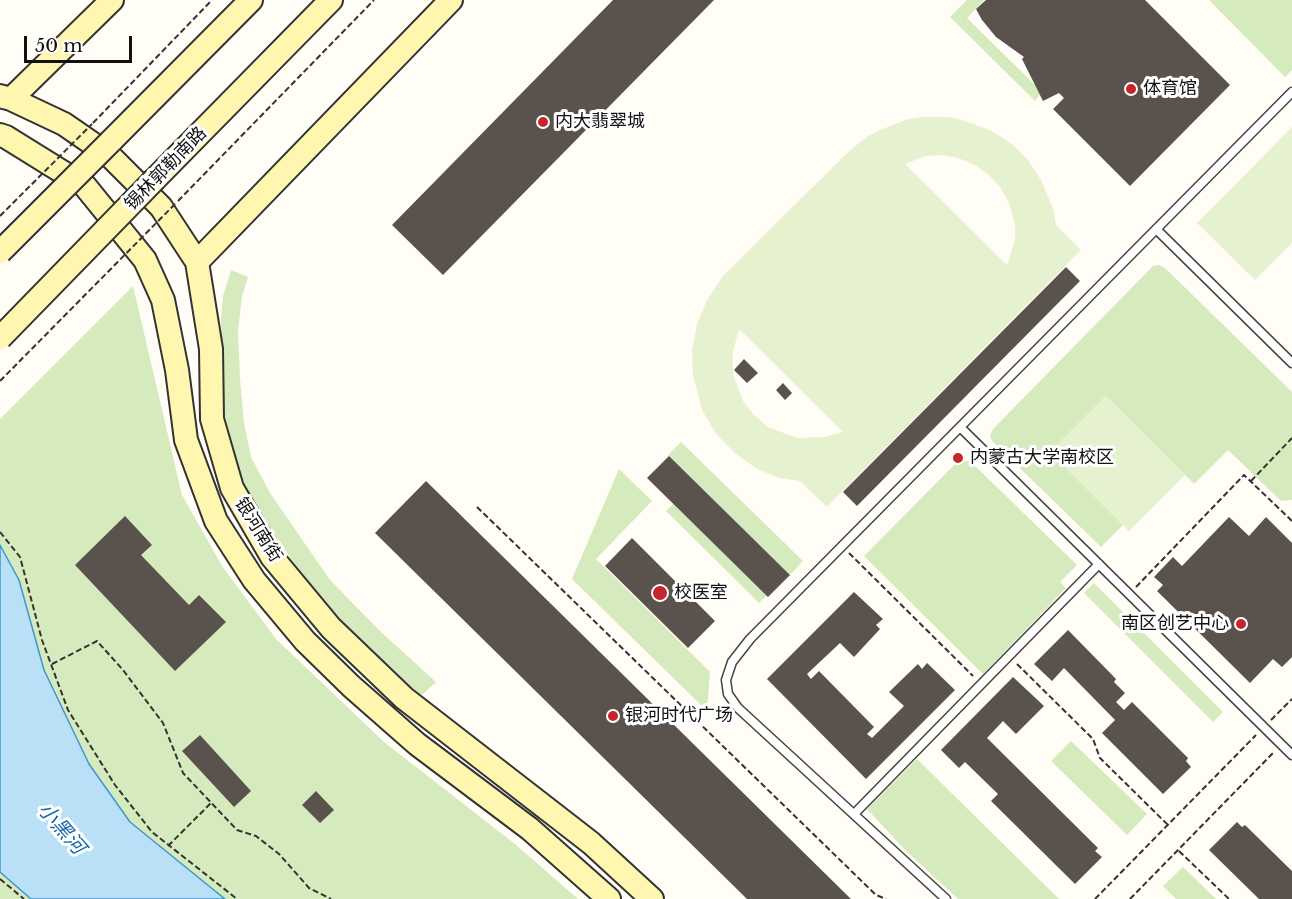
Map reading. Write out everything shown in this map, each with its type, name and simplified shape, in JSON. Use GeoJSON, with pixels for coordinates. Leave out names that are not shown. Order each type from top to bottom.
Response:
{"type":"FeatureCollection","features":[{"type":"Feature","properties":{"kind":"main road"},"geometry":{"type":"LineString","coordinates":[[6,98],[112,0]]}},
{"type":"Feature","properties":{"kind":"main road"},"geometry":{"type":"LineString","coordinates":[[0,252],[251,0]]}},
{"type":"Feature","properties":{"kind":"main road","name":"锡林郭勒南路"},"geometry":{"type":"LineString","coordinates":[[0,338],[332,0]]}},
{"type":"Feature","properties":{"kind":"main road"},"geometry":{"type":"LineString","coordinates":[[197,262],[451,0]]}},
{"type":"Feature","properties":{"kind":"main road","name":"银河南街"},"geometry":{"type":"LineString","coordinates":[[6,98],[64,124],[109,155],[161,207],[197,262],[211,349],[212,419],[232,488],[272,557],[331,628],[404,698],[591,843],[652,899]]}},
{"type":"Feature","properties":{"kind":"main road","name":"银河南街"},"geometry":{"type":"LineString","coordinates":[[0,135],[85,186],[145,260],[163,300],[177,370],[186,440],[216,521],[254,580],[305,641],[359,693],[417,744],[530,829],[609,899]]}},
{"type":"Feature","properties":{"kind":"lane"},"geometry":{"type":"LineString","coordinates":[[946,899],[738,708],[728,694],[726,680],[732,662],[750,639],[1292,92]]}},
{"type":"Feature","properties":{"kind":"lane"},"geometry":{"type":"LineString","coordinates":[[1156,229],[1292,363]]}},
{"type":"Feature","properties":{"kind":"lane"},"geometry":{"type":"LineString","coordinates":[[960,427],[1292,755]]}},
{"type":"Feature","properties":{"kind":"lane"},"geometry":{"type":"LineString","coordinates":[[854,814],[1099,564]]}},
{"type":"Feature","properties":{"kind":"path"},"geometry":{"type":"LineString","coordinates":[[0,216],[212,0]]}},
{"type":"Feature","properties":{"kind":"path"},"geometry":{"type":"LineString","coordinates":[[0,381],[374,0]]}},
{"type":"Feature","properties":{"kind":"path"},"geometry":{"type":"LineString","coordinates":[[1251,481],[1292,438]]}},
{"type":"Feature","properties":{"kind":"path"},"geometry":{"type":"LineString","coordinates":[[1129,594],[1244,475],[1292,521]]}},
{"type":"Feature","properties":{"kind":"path"},"geometry":{"type":"LineString","coordinates":[[477,507],[876,895],[886,899]]}},
{"type":"Feature","properties":{"kind":"path"},"geometry":{"type":"LineString","coordinates":[[0,532],[20,557],[42,640],[68,710],[115,785],[152,832],[237,899]]}},
{"type":"Feature","properties":{"kind":"path"},"geometry":{"type":"LineString","coordinates":[[842,546],[981,684]]}},
{"type":"Feature","properties":{"kind":"path"},"geometry":{"type":"LineString","coordinates":[[51,664],[97,641],[123,670],[163,723],[183,773],[237,830],[256,836],[279,854],[309,888],[331,899]]}},
{"type":"Feature","properties":{"kind":"path"},"geometry":{"type":"LineString","coordinates":[[1009,656],[1093,739],[1100,758],[1168,825]]}},
{"type":"Feature","properties":{"kind":"path"},"geometry":{"type":"LineString","coordinates":[[1095,899],[1292,699]]}},
{"type":"Feature","properties":{"kind":"path"},"geometry":{"type":"LineString","coordinates":[[1130,899],[1281,744]]}},
{"type":"Feature","properties":{"kind":"path"},"geometry":{"type":"LineString","coordinates":[[168,846],[211,803]]}},
{"type":"Feature","properties":{"kind":"path"},"geometry":{"type":"LineString","coordinates":[[1178,850],[1228,899]]}},
{"type":"Feature","properties":{"kind":"path"},"geometry":{"type":"LineString","coordinates":[[0,879],[24,899]]}},
{"type":"Feature","properties":{"kind":"green space"},"geometry":{"type":"Polygon","coordinates":[[[967,0],[984,0],[967,18],[1035,85],[1040,95],[1035,101],[950,17],[967,0]]]}},
{"type":"Feature","properties":{"kind":"green space"},"geometry":{"type":"Polygon","coordinates":[[[1209,0],[1292,0],[1292,70],[1285,77],[1209,0]]]}},
{"type":"Feature","properties":{"kind":"green space"},"geometry":{"type":"Polygon","coordinates":[[[949,117],[962,120],[990,130],[1012,144],[1028,160],[1041,180],[1053,208],[1056,225],[1081,250],[827,507],[800,481],[779,478],[757,469],[736,454],[716,434],[702,410],[693,375],[692,350],[697,324],[707,300],[723,276],[848,152],[868,136],[908,119],[949,117]],[[941,155],[926,156],[905,164],[1007,265],[1015,240],[1015,225],[1009,203],[1000,187],[988,174],[975,165],[958,158],[941,155]],[[740,330],[733,351],[733,374],[743,401],[753,414],[768,427],[797,438],[824,437],[843,432],[740,330]]]}},
{"type":"Feature","properties":{"kind":"green space"},"geometry":{"type":"Polygon","coordinates":[[[1292,127],[1292,243],[1255,280],[1197,223],[1292,127]]]}},
{"type":"Feature","properties":{"kind":"green space"},"geometry":{"type":"Polygon","coordinates":[[[1159,265],[1165,268],[1292,392],[1292,500],[1281,501],[1228,450],[1194,484],[1106,396],[1050,452],[1123,525],[1101,547],[993,442],[990,436],[993,429],[1153,266],[1159,265]]]}},
{"type":"Feature","properties":{"kind":"green space"},"geometry":{"type":"Polygon","coordinates":[[[231,270],[248,277],[242,296],[238,331],[244,423],[251,457],[270,493],[330,580],[381,632],[436,682],[423,694],[419,694],[346,625],[304,577],[248,497],[238,473],[225,424],[222,400],[221,321],[223,296],[231,270]]]}},
{"type":"Feature","properties":{"kind":"green space"},"geometry":{"type":"Polygon","coordinates":[[[133,286],[182,495],[222,566],[276,639],[384,742],[515,844],[578,899],[0,899],[0,419],[133,286]]]}},
{"type":"Feature","properties":{"kind":"green space"},"geometry":{"type":"Polygon","coordinates":[[[1106,396],[1185,475],[1129,531],[1050,452],[1106,396]]]}},
{"type":"Feature","properties":{"kind":"green space"},"geometry":{"type":"Polygon","coordinates":[[[681,442],[803,561],[790,575],[668,455],[681,442]]]}},
{"type":"Feature","properties":{"kind":"green space"},"geometry":{"type":"Polygon","coordinates":[[[958,461],[970,461],[1077,565],[1060,582],[1066,588],[983,674],[864,556],[958,461]]]}},
{"type":"Feature","properties":{"kind":"green space"},"geometry":{"type":"Polygon","coordinates":[[[619,469],[652,501],[596,559],[710,672],[707,711],[572,579],[619,469]]]}},
{"type":"Feature","properties":{"kind":"green space"},"geometry":{"type":"Polygon","coordinates":[[[673,504],[767,595],[759,603],[666,511],[673,504]]]}},
{"type":"Feature","properties":{"kind":"green space"},"geometry":{"type":"Polygon","coordinates":[[[1094,583],[1223,712],[1213,722],[1084,593],[1094,583]]]}},
{"type":"Feature","properties":{"kind":"green space"},"geometry":{"type":"Polygon","coordinates":[[[1071,741],[1147,814],[1127,835],[1051,761],[1071,741]]]}},
{"type":"Feature","properties":{"kind":"green space"},"geometry":{"type":"Polygon","coordinates":[[[917,759],[1059,899],[958,899],[905,850],[867,809],[917,759]]]}},
{"type":"Feature","properties":{"kind":"green space"},"geometry":{"type":"Polygon","coordinates":[[[1183,867],[1216,899],[1176,899],[1163,886],[1183,867]]]}},
{"type":"Feature","properties":{"kind":"water","name":"小黑河"},"geometry":{"type":"Polygon","coordinates":[[[0,545],[19,580],[44,670],[89,764],[130,822],[225,899],[31,899],[0,872],[0,545]]]}},
{"type":"Feature","properties":{"kind":"building","name":"内大翡翠城"},"geometry":{"type":"Polygon","coordinates":[[[613,0],[714,0],[443,275],[392,225],[613,0]]]}},
{"type":"Feature","properties":{"kind":"building","name":"体育馆"},"geometry":{"type":"Polygon","coordinates":[[[986,0],[1145,0],[1230,85],[1130,186],[1053,109],[1064,98],[1059,93],[1043,101],[1022,59],[1024,57],[996,37],[982,20],[976,9],[986,0]]]}},
{"type":"Feature","properties":{"kind":"building"},"geometry":{"type":"Polygon","coordinates":[[[1066,267],[1080,281],[857,506],[843,492],[1066,267]]]}},
{"type":"Feature","properties":{"kind":"building"},"geometry":{"type":"Polygon","coordinates":[[[744,359],[758,373],[747,383],[734,370],[744,359]]]}},
{"type":"Feature","properties":{"kind":"building"},"geometry":{"type":"Polygon","coordinates":[[[783,383],[792,393],[785,400],[776,390],[783,383]]]}},
{"type":"Feature","properties":{"kind":"building"},"geometry":{"type":"Polygon","coordinates":[[[669,456],[790,575],[768,597],[647,478],[669,456]]]}},
{"type":"Feature","properties":{"kind":"building","name":"银河时代广场"},"geometry":{"type":"Polygon","coordinates":[[[426,481],[851,899],[747,899],[375,533],[426,481]]]}},
{"type":"Feature","properties":{"kind":"building"},"geometry":{"type":"Polygon","coordinates":[[[125,516],[152,545],[141,555],[189,605],[199,595],[226,622],[175,671],[75,565],[125,516]]]}},
{"type":"Feature","properties":{"kind":"building","name":"南区创艺中心"},"geometry":{"type":"Polygon","coordinates":[[[1229,517],[1249,536],[1266,517],[1292,543],[1292,657],[1282,667],[1273,659],[1250,683],[1157,591],[1163,585],[1154,577],[1173,557],[1182,566],[1229,517]]]}},
{"type":"Feature","properties":{"kind":"building","name":"校医室"},"geometry":{"type":"Polygon","coordinates":[[[632,538],[715,621],[688,648],[605,566],[632,538]]]}},
{"type":"Feature","properties":{"kind":"building"},"geometry":{"type":"Polygon","coordinates":[[[854,592],[883,619],[876,625],[880,629],[854,657],[840,643],[807,674],[811,679],[819,671],[874,727],[867,734],[872,738],[904,706],[889,692],[918,664],[922,669],[927,663],[955,690],[866,779],[767,679],[854,592]]]}},
{"type":"Feature","properties":{"kind":"building"},"geometry":{"type":"Polygon","coordinates":[[[1068,630],[1116,679],[1114,682],[1125,693],[1116,702],[1124,710],[1132,702],[1188,758],[1186,761],[1191,767],[1163,794],[1102,733],[1115,720],[1064,668],[1052,681],[1034,664],[1068,630]]]}},
{"type":"Feature","properties":{"kind":"building"},"geometry":{"type":"Polygon","coordinates":[[[1013,677],[1044,706],[1016,734],[1003,721],[987,738],[1098,848],[1095,851],[1102,857],[1075,884],[991,801],[998,794],[965,762],[959,768],[941,750],[1013,677]]]}},
{"type":"Feature","properties":{"kind":"building"},"geometry":{"type":"Polygon","coordinates":[[[200,735],[251,791],[234,807],[182,751],[200,735]]]}},
{"type":"Feature","properties":{"kind":"building"},"geometry":{"type":"Polygon","coordinates":[[[316,791],[334,810],[320,823],[302,805],[316,791]]]}},
{"type":"Feature","properties":{"kind":"building"},"geometry":{"type":"Polygon","coordinates":[[[1237,822],[1242,827],[1245,825],[1292,871],[1292,899],[1259,899],[1209,850],[1237,822]]]}},
{"type":"Feature","properties":{"kind":"place","name":"体育馆"},"geometry":{"type":"Point","coordinates":[1131,89]}},
{"type":"Feature","properties":{"kind":"place","name":"内大翡翠城"},"geometry":{"type":"Point","coordinates":[543,122]}},
{"type":"Feature","properties":{"kind":"place","name":"内蒙古大学南校区"},"geometry":{"type":"Point","coordinates":[958,458]}},
{"type":"Feature","properties":{"kind":"place","name":"校医室"},"geometry":{"type":"Point","coordinates":[660,593]}},
{"type":"Feature","properties":{"kind":"place","name":"南区创艺中心"},"geometry":{"type":"Point","coordinates":[1241,624]}},
{"type":"Feature","properties":{"kind":"place","name":"银河时代广场"},"geometry":{"type":"Point","coordinates":[613,716]}}]}
